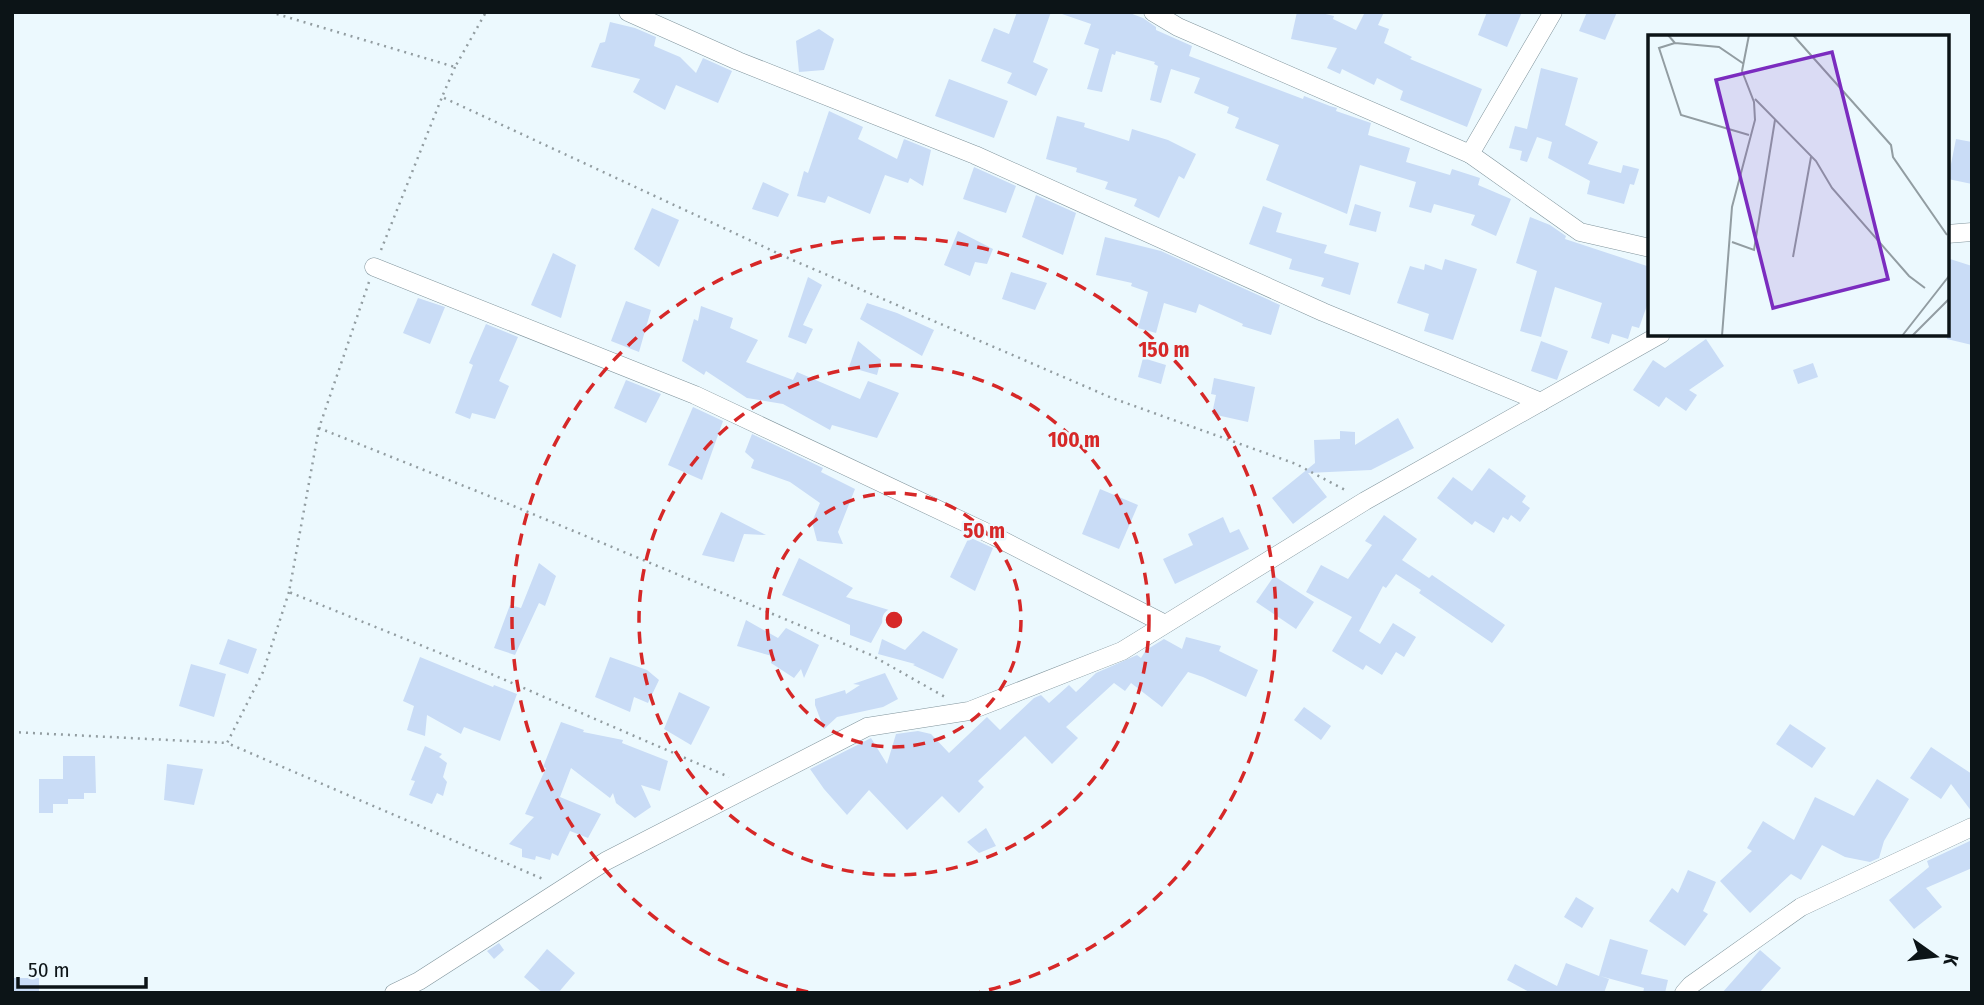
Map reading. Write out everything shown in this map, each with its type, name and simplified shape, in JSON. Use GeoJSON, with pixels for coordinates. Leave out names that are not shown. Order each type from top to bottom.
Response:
{"type":"FeatureCollection","features":[{"type":"Feature","properties":{"kind":"street"},"geometry":{"type":"LineString","coordinates":[[628,12],[738,61],[975,155],[1323,312],[1541,402]]}},
{"type":"Feature","properties":{"kind":"street"},"geometry":{"type":"LineString","coordinates":[[1153,12],[1178,27],[1470,154],[1580,232],[1648,248]]}},
{"type":"Feature","properties":{"kind":"street"},"geometry":{"type":"LineString","coordinates":[[1470,154],[1553,12]]}},
{"type":"Feature","properties":{"kind":"street"},"geometry":{"type":"LineString","coordinates":[[1949,234],[1972,232]]}},
{"type":"Feature","properties":{"kind":"street"},"geometry":{"type":"LineString","coordinates":[[374,267],[695,395],[994,537],[1165,624]]}},
{"type":"Feature","properties":{"kind":"street"},"geometry":{"type":"LineString","coordinates":[[394,993],[419,981],[606,861],[867,727],[969,711],[1122,651],[1365,501],[1657,336]]}},
{"type":"Feature","properties":{"kind":"street"},"geometry":{"type":"LineString","coordinates":[[1684,993],[1691,985],[1801,907],[1972,827]]}},
{"type":"Feature","properties":{"kind":"path"},"geometry":{"type":"LineString","coordinates":[[270,12],[455,67]]}},
{"type":"Feature","properties":{"kind":"path"},"geometry":{"type":"LineString","coordinates":[[227,743],[264,671],[289,592],[319,428],[374,267],[455,67],[486,12]]}},
{"type":"Feature","properties":{"kind":"path"},"geometry":{"type":"LineString","coordinates":[[442,97],[788,258],[1112,398],[1296,464],[1365,501]]}},
{"type":"Feature","properties":{"kind":"path"},"geometry":{"type":"LineString","coordinates":[[319,428],[530,512],[871,655],[969,711]]}},
{"type":"Feature","properties":{"kind":"path"},"geometry":{"type":"LineString","coordinates":[[289,592],[482,670],[751,787]]}},
{"type":"Feature","properties":{"kind":"path"},"geometry":{"type":"LineString","coordinates":[[12,732],[227,743],[564,888]]}},
{"type":"Feature","properties":{"kind":"building"},"geometry":{"type":"Polygon","coordinates":[[[1017,12],[1051,12],[1033,62],[1048,69],[1036,96],[1007,83],[1012,73],[981,61],[994,28],[1009,34],[1017,12]]]}},
{"type":"Feature","properties":{"kind":"building"},"geometry":{"type":"Polygon","coordinates":[[[1062,12],[1127,12],[1143,18],[1156,27],[1156,30],[1192,46],[1189,56],[1303,99],[1304,96],[1337,108],[1336,111],[1371,123],[1368,135],[1410,148],[1406,162],[1450,175],[1452,169],[1480,178],[1478,185],[1511,199],[1496,236],[1471,225],[1475,215],[1434,204],[1431,213],[1409,207],[1416,182],[1360,165],[1347,214],[1266,180],[1279,145],[1235,128],[1239,118],[1227,113],[1229,107],[1194,93],[1200,78],[1171,69],[1161,103],[1150,100],[1158,66],[1155,62],[1116,51],[1115,55],[1112,54],[1102,92],[1087,89],[1099,49],[1084,44],[1091,24],[1062,12]]]}},
{"type":"Feature","properties":{"kind":"building"},"geometry":{"type":"Polygon","coordinates":[[[1297,12],[1317,12],[1334,16],[1333,19],[1356,30],[1365,12],[1384,12],[1378,25],[1389,29],[1384,43],[1412,57],[1410,59],[1482,89],[1467,127],[1400,100],[1403,91],[1377,78],[1374,85],[1342,69],[1340,74],[1327,68],[1337,48],[1291,39],[1297,12]]]}},
{"type":"Feature","properties":{"kind":"building"},"geometry":{"type":"Polygon","coordinates":[[[1487,12],[1522,12],[1507,47],[1478,35],[1487,12]]]}},
{"type":"Feature","properties":{"kind":"building"},"geometry":{"type":"Polygon","coordinates":[[[1587,12],[1617,12],[1605,40],[1579,31],[1587,12]]]}},
{"type":"Feature","properties":{"kind":"building"},"geometry":{"type":"Polygon","coordinates":[[[610,22],[656,37],[654,46],[680,57],[696,73],[703,58],[732,71],[718,103],[676,85],[665,110],[633,92],[640,79],[591,67],[600,43],[605,42],[610,22]]]}},
{"type":"Feature","properties":{"kind":"building"},"geometry":{"type":"Polygon","coordinates":[[[819,29],[834,39],[824,70],[799,72],[796,41],[819,29]]]}},
{"type":"Feature","properties":{"kind":"building"},"geometry":{"type":"Polygon","coordinates":[[[1541,68],[1578,78],[1565,125],[1598,142],[1588,164],[1621,173],[1623,165],[1639,169],[1634,185],[1630,184],[1624,204],[1587,194],[1590,181],[1548,158],[1552,142],[1537,137],[1527,162],[1520,160],[1522,151],[1509,148],[1515,126],[1527,129],[1541,68]]]}},
{"type":"Feature","properties":{"kind":"building"},"geometry":{"type":"Polygon","coordinates":[[[949,79],[1008,101],[994,138],[935,116],[949,79]]]}},
{"type":"Feature","properties":{"kind":"building"},"geometry":{"type":"Polygon","coordinates":[[[829,111],[863,127],[858,139],[897,159],[904,139],[931,150],[923,186],[910,178],[908,183],[885,175],[870,214],[828,196],[825,203],[797,196],[804,171],[808,173],[829,111]]]}},
{"type":"Feature","properties":{"kind":"building"},"geometry":{"type":"Polygon","coordinates":[[[1057,116],[1085,123],[1084,127],[1129,141],[1132,129],[1168,140],[1196,154],[1184,179],[1179,176],[1159,218],[1134,206],[1137,199],[1105,189],[1108,182],[1076,172],[1077,168],[1046,159],[1057,116]]]}},
{"type":"Feature","properties":{"kind":"building"},"geometry":{"type":"Polygon","coordinates":[[[1956,139],[1972,142],[1972,184],[1949,179],[1956,139]]]}},
{"type":"Feature","properties":{"kind":"building"},"geometry":{"type":"Polygon","coordinates":[[[974,167],[1016,186],[1006,213],[963,199],[974,167]]]}},
{"type":"Feature","properties":{"kind":"building"},"geometry":{"type":"Polygon","coordinates":[[[763,182],[789,194],[778,217],[752,209],[763,182]]]}},
{"type":"Feature","properties":{"kind":"building"},"geometry":{"type":"Polygon","coordinates":[[[1036,195],[1076,213],[1063,255],[1022,237],[1036,195]]]}},
{"type":"Feature","properties":{"kind":"building"},"geometry":{"type":"Polygon","coordinates":[[[1355,204],[1381,212],[1376,232],[1349,225],[1355,204]]]}},
{"type":"Feature","properties":{"kind":"building"},"geometry":{"type":"Polygon","coordinates":[[[1263,206],[1282,213],[1276,232],[1327,245],[1324,253],[1359,263],[1350,295],[1321,286],[1324,278],[1289,269],[1292,259],[1249,244],[1263,206]]]}},
{"type":"Feature","properties":{"kind":"building"},"geometry":{"type":"Polygon","coordinates":[[[652,208],[679,220],[659,267],[634,249],[652,208]]]}},
{"type":"Feature","properties":{"kind":"building"},"geometry":{"type":"Polygon","coordinates":[[[1530,217],[1550,225],[1566,236],[1565,239],[1648,266],[1648,303],[1639,328],[1632,326],[1628,339],[1612,334],[1609,344],[1591,338],[1602,303],[1555,287],[1541,337],[1520,331],[1537,271],[1516,263],[1530,217]]]}},
{"type":"Feature","properties":{"kind":"building"},"geometry":{"type":"Polygon","coordinates":[[[958,231],[993,249],[987,264],[975,262],[970,276],[944,265],[958,231]]]}},
{"type":"Feature","properties":{"kind":"building"},"geometry":{"type":"Polygon","coordinates":[[[1105,237],[1161,251],[1280,305],[1271,335],[1242,326],[1243,324],[1199,304],[1196,313],[1164,303],[1156,333],[1138,328],[1148,292],[1131,286],[1132,283],[1096,275],[1105,237]]]}},
{"type":"Feature","properties":{"kind":"building"},"geometry":{"type":"Polygon","coordinates":[[[553,253],[576,265],[561,318],[531,305],[553,253]]]}},
{"type":"Feature","properties":{"kind":"building"},"geometry":{"type":"Polygon","coordinates":[[[1445,259],[1477,269],[1453,340],[1424,331],[1429,314],[1397,303],[1410,266],[1424,270],[1425,264],[1442,270],[1445,259]]]}},
{"type":"Feature","properties":{"kind":"building"},"geometry":{"type":"Polygon","coordinates":[[[1950,259],[1972,266],[1972,345],[1947,339],[1950,259]]]}},
{"type":"Feature","properties":{"kind":"building"},"geometry":{"type":"Polygon","coordinates":[[[1011,272],[1047,283],[1035,310],[1002,299],[1011,272]]]}},
{"type":"Feature","properties":{"kind":"building"},"geometry":{"type":"Polygon","coordinates":[[[808,277],[822,285],[803,325],[813,329],[806,344],[788,337],[808,277]]]}},
{"type":"Feature","properties":{"kind":"building"},"geometry":{"type":"Polygon","coordinates":[[[418,298],[445,307],[430,344],[403,333],[418,298]]]}},
{"type":"Feature","properties":{"kind":"building"},"geometry":{"type":"Polygon","coordinates":[[[626,301],[651,310],[639,352],[611,341],[626,301]]]}},
{"type":"Feature","properties":{"kind":"building"},"geometry":{"type":"Polygon","coordinates":[[[867,303],[934,330],[922,356],[860,319],[867,303]]]}},
{"type":"Feature","properties":{"kind":"building"},"geometry":{"type":"Polygon","coordinates":[[[701,306],[733,318],[730,328],[758,340],[746,362],[793,380],[797,372],[860,399],[868,381],[899,393],[877,438],[832,425],[830,430],[783,404],[747,398],[706,371],[704,375],[682,361],[694,319],[698,321],[701,306]]]}},
{"type":"Feature","properties":{"kind":"building"},"geometry":{"type":"Polygon","coordinates":[[[486,324],[518,337],[499,381],[509,386],[495,419],[472,413],[470,419],[455,413],[473,365],[469,363],[486,324]]]}},
{"type":"Feature","properties":{"kind":"building"},"geometry":{"type":"Polygon","coordinates":[[[1706,339],[1724,366],[1689,390],[1697,395],[1686,411],[1666,397],[1659,407],[1633,390],[1653,360],[1665,368],[1706,339]]]}},
{"type":"Feature","properties":{"kind":"building"},"geometry":{"type":"Polygon","coordinates":[[[858,341],[881,360],[877,375],[849,367],[858,341]]]}},
{"type":"Feature","properties":{"kind":"building"},"geometry":{"type":"Polygon","coordinates":[[[1541,341],[1568,351],[1557,380],[1531,371],[1541,341]]]}},
{"type":"Feature","properties":{"kind":"building"},"geometry":{"type":"Polygon","coordinates":[[[1143,358],[1166,365],[1161,384],[1138,377],[1143,358]]]}},
{"type":"Feature","properties":{"kind":"building"},"geometry":{"type":"Polygon","coordinates":[[[1813,363],[1818,377],[1798,384],[1793,370],[1813,363]]]}},
{"type":"Feature","properties":{"kind":"building"},"geometry":{"type":"Polygon","coordinates":[[[1214,378],[1255,387],[1248,422],[1212,414],[1216,395],[1211,394],[1214,378]]]}},
{"type":"Feature","properties":{"kind":"building"},"geometry":{"type":"Polygon","coordinates":[[[626,380],[661,394],[646,423],[614,408],[626,380]]]}},
{"type":"Feature","properties":{"kind":"building"},"geometry":{"type":"Polygon","coordinates":[[[693,407],[723,421],[702,480],[668,465],[693,407]]]}},
{"type":"Feature","properties":{"kind":"building"},"geometry":{"type":"Polygon","coordinates":[[[1398,418],[1414,448],[1371,470],[1308,473],[1327,497],[1293,524],[1272,498],[1315,463],[1314,440],[1340,439],[1340,431],[1355,432],[1355,445],[1398,418]]]}},
{"type":"Feature","properties":{"kind":"building"},"geometry":{"type":"Polygon","coordinates":[[[752,434],[823,468],[821,472],[855,489],[838,532],[843,544],[817,541],[812,522],[820,503],[790,482],[751,468],[754,460],[745,452],[752,434]]]}},
{"type":"Feature","properties":{"kind":"building"},"geometry":{"type":"Polygon","coordinates":[[[1489,468],[1526,496],[1522,502],[1530,508],[1520,522],[1511,515],[1508,520],[1503,517],[1494,533],[1475,521],[1472,525],[1437,498],[1453,477],[1472,491],[1489,468]]]}},
{"type":"Feature","properties":{"kind":"building"},"geometry":{"type":"Polygon","coordinates":[[[1100,489],[1138,505],[1119,549],[1082,534],[1100,489]]]}},
{"type":"Feature","properties":{"kind":"building"},"geometry":{"type":"Polygon","coordinates":[[[721,512],[766,535],[744,534],[734,562],[702,555],[721,512]]]}},
{"type":"Feature","properties":{"kind":"building"},"geometry":{"type":"Polygon","coordinates":[[[1384,515],[1417,539],[1402,560],[1429,578],[1432,575],[1505,625],[1492,643],[1396,574],[1386,588],[1383,586],[1359,631],[1380,644],[1393,623],[1416,637],[1404,657],[1396,652],[1382,675],[1366,665],[1363,670],[1332,651],[1352,617],[1306,592],[1321,565],[1348,579],[1372,545],[1365,541],[1384,515]]]}},
{"type":"Feature","properties":{"kind":"building"},"geometry":{"type":"Polygon","coordinates":[[[1223,517],[1230,533],[1239,529],[1249,549],[1175,584],[1163,559],[1193,545],[1188,534],[1223,517]]]}},
{"type":"Feature","properties":{"kind":"building"},"geometry":{"type":"Polygon","coordinates":[[[969,537],[993,548],[975,591],[950,577],[969,537]]]}},
{"type":"Feature","properties":{"kind":"building"},"geometry":{"type":"Polygon","coordinates":[[[799,558],[853,588],[846,597],[889,610],[871,643],[850,635],[850,625],[782,595],[799,558]]]}},
{"type":"Feature","properties":{"kind":"building"},"geometry":{"type":"Polygon","coordinates":[[[539,563],[556,576],[545,606],[539,603],[515,655],[494,648],[510,605],[521,608],[539,563]]]}},
{"type":"Feature","properties":{"kind":"building"},"geometry":{"type":"Polygon","coordinates":[[[1274,576],[1314,602],[1296,629],[1256,602],[1274,576]]]}},
{"type":"Feature","properties":{"kind":"building"},"geometry":{"type":"Polygon","coordinates":[[[746,620],[778,638],[786,628],[819,645],[804,678],[801,669],[794,678],[771,663],[772,656],[737,646],[746,620]]]}},
{"type":"Feature","properties":{"kind":"building"},"geometry":{"type":"Polygon","coordinates":[[[923,631],[958,649],[943,679],[913,665],[915,664],[878,654],[882,639],[905,650],[923,631]]]}},
{"type":"Feature","properties":{"kind":"building"},"geometry":{"type":"Polygon","coordinates":[[[1186,637],[1221,646],[1219,651],[1258,670],[1246,697],[1188,672],[1162,707],[1131,683],[1125,691],[1114,683],[1066,727],[1078,738],[1052,764],[1025,736],[978,781],[984,787],[959,813],[942,796],[907,830],[869,790],[847,815],[810,769],[871,738],[887,764],[896,734],[918,731],[931,734],[949,753],[987,717],[1000,730],[1034,698],[1041,695],[1049,703],[1069,685],[1076,692],[1096,673],[1137,655],[1141,658],[1146,650],[1164,639],[1182,649],[1186,637]]]}},
{"type":"Feature","properties":{"kind":"building"},"geometry":{"type":"Polygon","coordinates":[[[228,639],[257,649],[248,674],[219,664],[228,639]]]}},
{"type":"Feature","properties":{"kind":"building"},"geometry":{"type":"Polygon","coordinates":[[[420,657],[517,694],[500,741],[464,727],[461,734],[427,715],[425,736],[407,730],[414,706],[403,701],[420,657]]]}},
{"type":"Feature","properties":{"kind":"building"},"geometry":{"type":"Polygon","coordinates":[[[610,657],[647,670],[659,680],[648,703],[634,697],[630,712],[595,697],[610,657]]]}},
{"type":"Feature","properties":{"kind":"building"},"geometry":{"type":"Polygon","coordinates":[[[191,664],[226,674],[214,717],[179,706],[191,664]]]}},
{"type":"Feature","properties":{"kind":"building"},"geometry":{"type":"Polygon","coordinates":[[[885,673],[898,699],[883,707],[837,717],[824,729],[815,699],[845,690],[846,694],[860,685],[853,684],[885,673]]]}},
{"type":"Feature","properties":{"kind":"building"},"geometry":{"type":"Polygon","coordinates":[[[679,692],[710,707],[691,745],[664,729],[679,692]]]}},
{"type":"Feature","properties":{"kind":"building"},"geometry":{"type":"Polygon","coordinates":[[[1304,707],[1331,726],[1321,740],[1294,720],[1304,707]]]}},
{"type":"Feature","properties":{"kind":"building"},"geometry":{"type":"Polygon","coordinates":[[[561,722],[584,730],[583,732],[623,740],[622,743],[668,761],[660,791],[641,785],[651,807],[635,818],[616,803],[613,793],[610,798],[571,768],[560,797],[601,814],[588,838],[570,831],[558,856],[552,853],[550,860],[536,856],[535,860],[522,857],[522,849],[509,844],[534,817],[525,814],[546,768],[543,767],[561,722]]]}},
{"type":"Feature","properties":{"kind":"building"},"geometry":{"type":"Polygon","coordinates":[[[1790,724],[1826,748],[1812,768],[1776,744],[1790,724]]]}},
{"type":"Feature","properties":{"kind":"building"},"geometry":{"type":"Polygon","coordinates":[[[425,746],[442,754],[439,757],[447,763],[443,777],[447,782],[443,796],[437,793],[432,804],[409,795],[415,781],[411,780],[425,746]]]}},
{"type":"Feature","properties":{"kind":"building"},"geometry":{"type":"Polygon","coordinates":[[[1931,747],[1972,774],[1972,812],[1951,784],[1941,799],[1910,778],[1931,747]]]}},
{"type":"Feature","properties":{"kind":"building"},"geometry":{"type":"Polygon","coordinates":[[[63,756],[95,756],[96,793],[84,793],[84,799],[68,799],[68,804],[53,804],[53,813],[39,813],[39,779],[63,779],[63,756]]]}},
{"type":"Feature","properties":{"kind":"building"},"geometry":{"type":"Polygon","coordinates":[[[167,764],[203,769],[194,805],[164,800],[167,764]]]}},
{"type":"Feature","properties":{"kind":"building"},"geometry":{"type":"Polygon","coordinates":[[[1877,779],[1909,799],[1884,841],[1879,858],[1870,862],[1845,857],[1822,845],[1801,880],[1791,874],[1750,913],[1720,881],[1752,851],[1747,848],[1763,821],[1794,840],[1815,797],[1854,816],[1877,779]]]}},
{"type":"Feature","properties":{"kind":"building"},"geometry":{"type":"Polygon","coordinates":[[[986,828],[996,846],[979,853],[967,842],[986,828]]]}},
{"type":"Feature","properties":{"kind":"building"},"geometry":{"type":"Polygon","coordinates":[[[1972,840],[1972,868],[1926,888],[1942,907],[1914,929],[1889,900],[1929,867],[1927,861],[1972,840]]]}},
{"type":"Feature","properties":{"kind":"building"},"geometry":{"type":"Polygon","coordinates":[[[1688,870],[1716,882],[1703,911],[1708,914],[1685,946],[1649,921],[1672,888],[1678,893],[1688,870]]]}},
{"type":"Feature","properties":{"kind":"building"},"geometry":{"type":"Polygon","coordinates":[[[1576,897],[1594,908],[1582,928],[1564,917],[1576,897]]]}},
{"type":"Feature","properties":{"kind":"building"},"geometry":{"type":"Polygon","coordinates":[[[1610,939],[1648,950],[1641,974],[1668,980],[1665,993],[1643,993],[1644,988],[1600,976],[1609,979],[1604,993],[1531,993],[1507,980],[1515,964],[1557,986],[1566,963],[1599,976],[1610,939]]]}},
{"type":"Feature","properties":{"kind":"building"},"geometry":{"type":"Polygon","coordinates":[[[499,943],[504,950],[494,959],[487,951],[499,943]]]}},
{"type":"Feature","properties":{"kind":"building"},"geometry":{"type":"Polygon","coordinates":[[[547,949],[575,973],[558,993],[543,993],[524,977],[547,949]]]}},
{"type":"Feature","properties":{"kind":"building"},"geometry":{"type":"Polygon","coordinates":[[[1760,950],[1781,968],[1759,993],[1722,993],[1760,950]]]}},
{"type":"Feature","properties":{"kind":"building"},"geometry":{"type":"Polygon","coordinates":[[[12,978],[39,978],[39,993],[12,993],[12,978]]]}}]}
